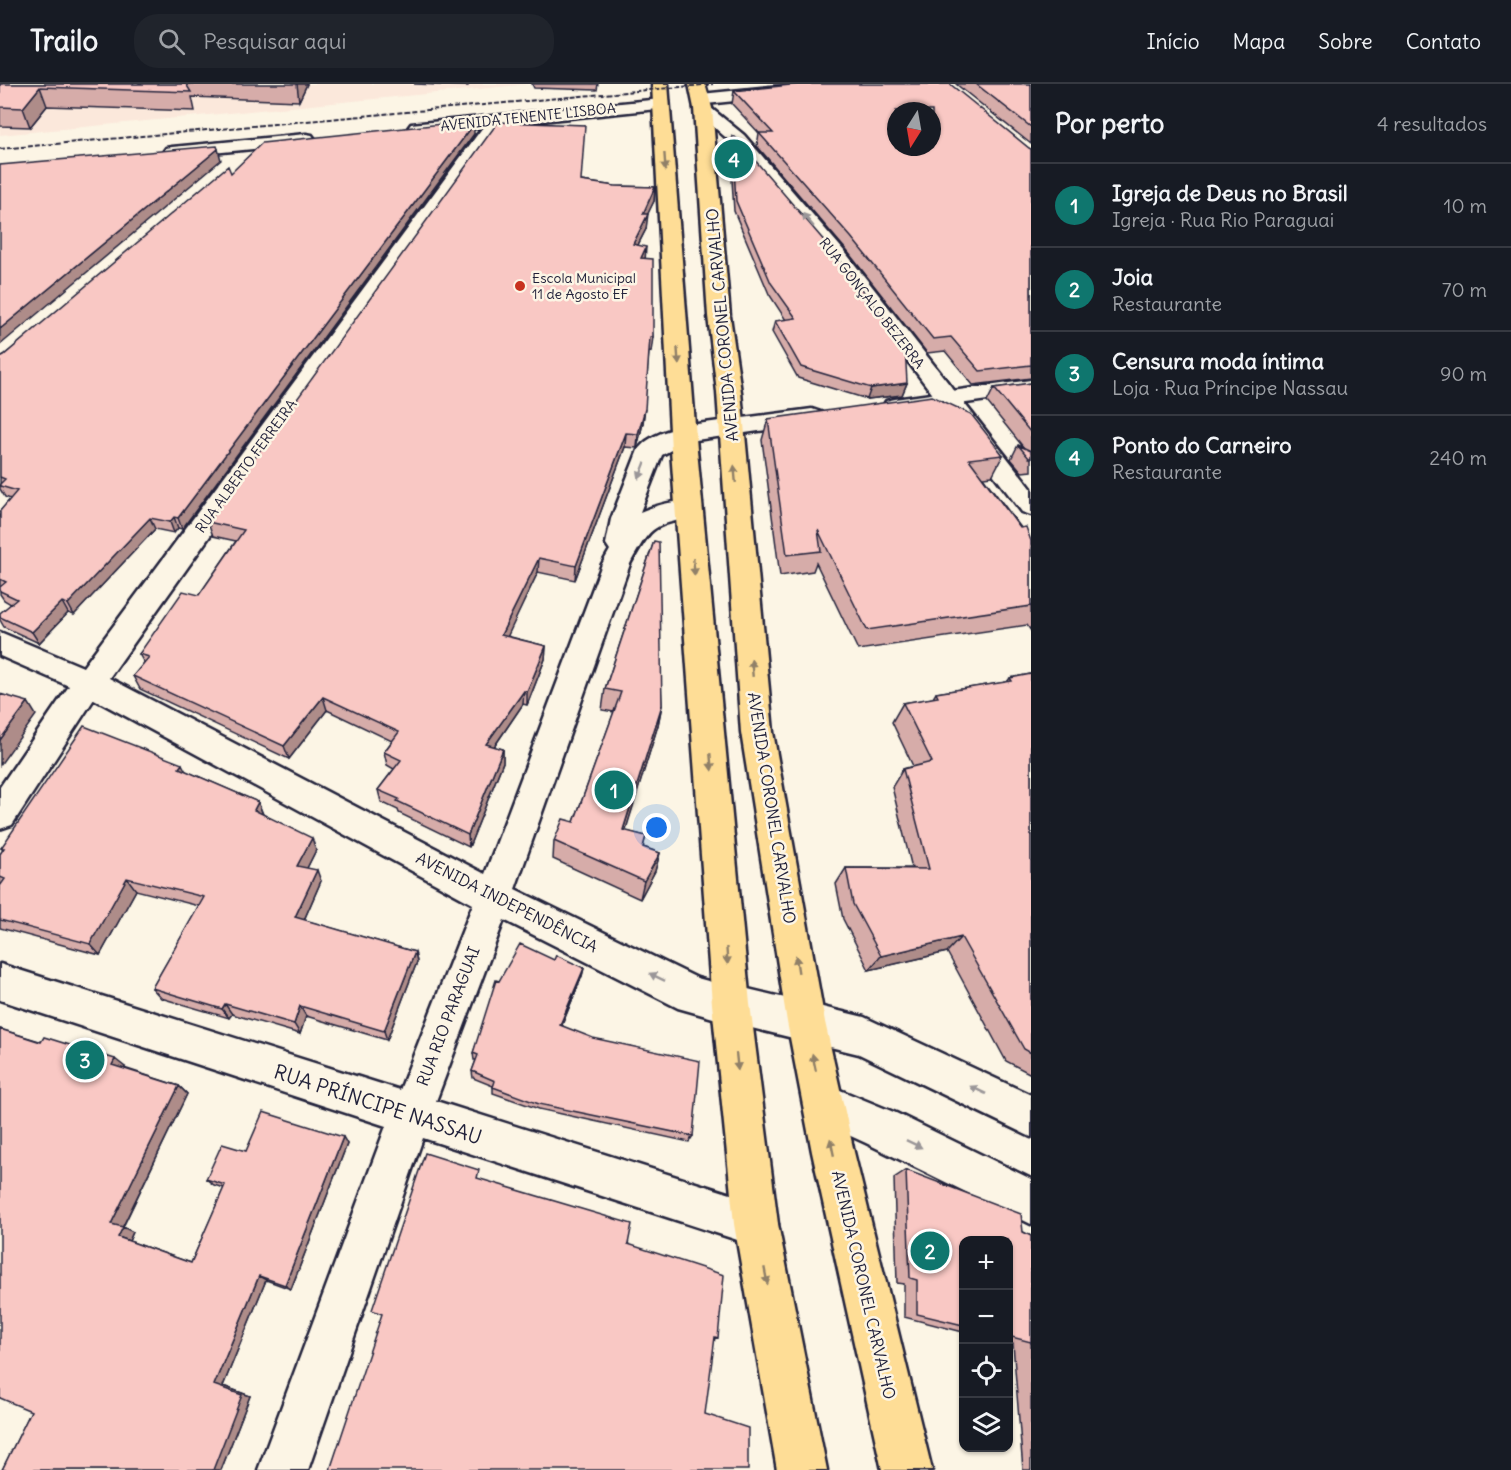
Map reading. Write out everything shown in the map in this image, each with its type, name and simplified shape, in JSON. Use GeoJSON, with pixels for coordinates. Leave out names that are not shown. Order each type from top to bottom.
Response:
{"type":"FeatureCollection","features":[{"type":"Feature","properties":{"kind":"main road"},"geometry":{"type":"LineString","coordinates":[[661,94],[682,434],[731,1004],[756,1224],[802,1470]]}},
{"type":"Feature","properties":{"kind":"main road","name":"AVENIDA CORONEL CARVALHO"},"geometry":{"type":"LineString","coordinates":[[701,97],[757,732],[806,1022],[908,1470]]}},
{"type":"Feature","properties":{"kind":"street"},"geometry":{"type":"LineString","coordinates":[[701,97],[850,84]]}},
{"type":"Feature","properties":{"kind":"street","name":"AVENIDA TENENTE LISBOA"},"geometry":{"type":"LineString","coordinates":[[404,129],[497,120],[661,94]]}},
{"type":"Feature","properties":{"kind":"street","name":"RUA GONÇALO BEZERRA"},"geometry":{"type":"LineString","coordinates":[[701,97],[838,256],[946,399],[1031,506]]}},
{"type":"Feature","properties":{"kind":"street","name":"RUA ALBERTO FERREIRA"},"geometry":{"type":"LineString","coordinates":[[0,815],[89,682],[497,120]]}},
{"type":"Feature","properties":{"kind":"street"},"geometry":{"type":"LineString","coordinates":[[150,154],[324,137]]}},
{"type":"Feature","properties":{"kind":"street"},"geometry":{"type":"LineString","coordinates":[[227,167],[254,144]]}},
{"type":"Feature","properties":{"kind":"street"},"geometry":{"type":"LineString","coordinates":[[877,408],[1031,387]]}},
{"type":"Feature","properties":{"kind":"street","name":"RUA RIO PARAGUAI"},"geometry":{"type":"LineString","coordinates":[[283,1470],[411,1114],[494,897],[616,564],[624,519],[651,450],[682,434],[831,414]]}},
{"type":"Feature","properties":{"kind":"street","name":"RUA RIO PARAGUAI"},"geometry":{"type":"LineString","coordinates":[[616,564],[635,532],[646,519],[659,513],[689,509]]}},
{"type":"Feature","properties":{"kind":"street","name":"AVENIDA INDEPENDÊNCIA"},"geometry":{"type":"LineString","coordinates":[[0,643],[89,682],[494,897],[692,995],[864,1036],[1031,1116]]}},
{"type":"Feature","properties":{"kind":"street","name":"RUA PRÍNCIPE NASSAU"},"geometry":{"type":"LineString","coordinates":[[0,982],[756,1224]]}},
{"type":"Feature","properties":{"kind":"street"},"geometry":{"type":"LineString","coordinates":[[823,1103],[881,1128],[1031,1202]]}},
{"type":"Feature","properties":{"kind":"shaded area"},"geometry":{"type":"Polygon","coordinates":[[[0,84],[529,84],[0,135],[0,84]]]}},
{"type":"Feature","properties":{"kind":"building"},"geometry":{"type":"Polygon","coordinates":[[[0,84],[186,84],[191,92],[40,87],[23,108],[0,107],[0,84]]]}},
{"type":"Feature","properties":{"kind":"building"},"geometry":{"type":"Polygon","coordinates":[[[800,84],[950,84],[1031,149],[1031,365],[980,371],[951,337],[933,339],[851,237],[759,133],[773,133],[734,91],[800,84]]]}},
{"type":"Feature","properties":{"kind":"building"},"geometry":{"type":"Polygon","coordinates":[[[976,84],[1031,84],[1031,127],[976,84]]]}},
{"type":"Feature","properties":{"kind":"building"},"geometry":{"type":"Polygon","coordinates":[[[498,122],[585,125],[581,181],[615,186],[655,187],[643,214],[648,214],[633,244],[646,247],[641,258],[653,259],[653,337],[650,337],[645,409],[638,434],[626,433],[576,566],[539,558],[501,635],[546,646],[527,692],[524,691],[486,744],[503,749],[468,835],[378,790],[401,760],[384,752],[399,732],[323,697],[284,746],[133,676],[149,657],[139,654],[183,591],[199,595],[244,530],[208,522],[498,122]]]}},
{"type":"Feature","properties":{"kind":"building"},"geometry":{"type":"Polygon","coordinates":[[[452,123],[474,124],[178,518],[174,517],[170,522],[150,518],[68,604],[62,602],[32,632],[0,617],[0,613],[17,599],[0,591],[0,587],[6,582],[0,579],[0,511],[17,491],[0,486],[5,479],[0,477],[0,357],[228,166],[231,173],[262,143],[452,123]]]}},
{"type":"Feature","properties":{"kind":"building"},"geometry":{"type":"Polygon","coordinates":[[[732,137],[735,137],[832,250],[905,345],[907,383],[871,388],[801,367],[775,321],[796,318],[771,283],[736,201],[732,137]]]}},
{"type":"Feature","properties":{"kind":"building"},"geometry":{"type":"Polygon","coordinates":[[[217,146],[218,149],[0,329],[0,165],[217,146]]]}},
{"type":"Feature","properties":{"kind":"building"},"geometry":{"type":"Polygon","coordinates":[[[1031,383],[1031,433],[994,388],[1031,383]]]}},
{"type":"Feature","properties":{"kind":"building"},"geometry":{"type":"Polygon","coordinates":[[[932,396],[971,414],[1003,455],[969,459],[1020,528],[1026,527],[1031,541],[1031,606],[867,630],[818,530],[821,551],[787,555],[768,419],[932,396]]]}},
{"type":"Feature","properties":{"kind":"building"},"geometry":{"type":"Polygon","coordinates":[[[1018,445],[1031,451],[1031,458],[1029,458],[1018,445]]]}},
{"type":"Feature","properties":{"kind":"building"},"geometry":{"type":"Polygon","coordinates":[[[654,541],[659,542],[662,705],[623,830],[646,836],[643,847],[660,853],[644,881],[554,841],[563,819],[574,822],[621,692],[605,689],[654,541]]]}},
{"type":"Feature","properties":{"kind":"building"},"geometry":{"type":"Polygon","coordinates":[[[1031,674],[1031,1053],[1024,1049],[961,937],[881,956],[853,904],[846,868],[929,869],[903,769],[932,762],[903,703],[938,697],[936,693],[1012,681],[1010,678],[1031,674]]]}},
{"type":"Feature","properties":{"kind":"building"},"geometry":{"type":"Polygon","coordinates":[[[0,694],[28,702],[0,740],[0,694]]]}},
{"type":"Feature","properties":{"kind":"building"},"geometry":{"type":"Polygon","coordinates":[[[84,726],[182,764],[179,768],[258,802],[254,810],[312,838],[297,866],[317,870],[295,917],[415,952],[384,1031],[300,1006],[294,1024],[225,1004],[222,1009],[152,988],[204,897],[127,878],[90,944],[0,920],[0,886],[5,879],[0,877],[0,854],[4,848],[1,848],[84,726]]]}},
{"type":"Feature","properties":{"kind":"building"},"geometry":{"type":"Polygon","coordinates":[[[520,944],[554,960],[556,955],[584,968],[560,1025],[593,1038],[700,1061],[693,1136],[539,1104],[493,1087],[495,1081],[472,1071],[478,1055],[473,1053],[496,980],[499,981],[520,944]]]}},
{"type":"Feature","properties":{"kind":"building"},"geometry":{"type":"Polygon","coordinates":[[[0,1029],[41,1042],[44,1037],[115,1059],[112,1065],[179,1086],[111,1224],[123,1227],[118,1237],[191,1263],[225,1185],[206,1179],[222,1144],[246,1151],[263,1112],[343,1137],[285,1285],[259,1276],[214,1385],[242,1395],[213,1470],[2,1470],[31,1411],[0,1398],[0,1029]]]}},
{"type":"Feature","properties":{"kind":"building"},"geometry":{"type":"Polygon","coordinates":[[[425,1153],[479,1170],[477,1178],[632,1224],[628,1244],[724,1275],[718,1338],[715,1337],[705,1414],[748,1428],[748,1470],[330,1470],[382,1314],[372,1310],[425,1153]]]}},
{"type":"Feature","properties":{"kind":"building"},"geometry":{"type":"Polygon","coordinates":[[[906,1170],[1021,1214],[1023,1232],[1031,1236],[1031,1342],[1013,1337],[1013,1236],[959,1236],[959,1324],[917,1314],[917,1280],[910,1278],[906,1170]]]}},
{"type":"Feature","properties":{"kind":"railway"},"geometry":{"type":"LineString","coordinates":[[0,149],[713,84]]}},
{"type":"Feature","properties":{"kind":"place","name":"Ponto do Carneiro"},"geometry":{"type":"Point","coordinates":[734,159]}},
{"type":"Feature","properties":{"kind":"place","name":"Escola Municipal 11 de Agosto EF"},"geometry":{"type":"Point","coordinates":[520,286]}},
{"type":"Feature","properties":{"kind":"place","name":"Igreja de Deus no Brasil"},"geometry":{"type":"Point","coordinates":[614,790]}},
{"type":"Feature","properties":{"kind":"place","name":"Censura moda íntima"},"geometry":{"type":"Point","coordinates":[85,1060]}},
{"type":"Feature","properties":{"kind":"place","name":"Joia"},"geometry":{"type":"Point","coordinates":[930,1251]}}]}
